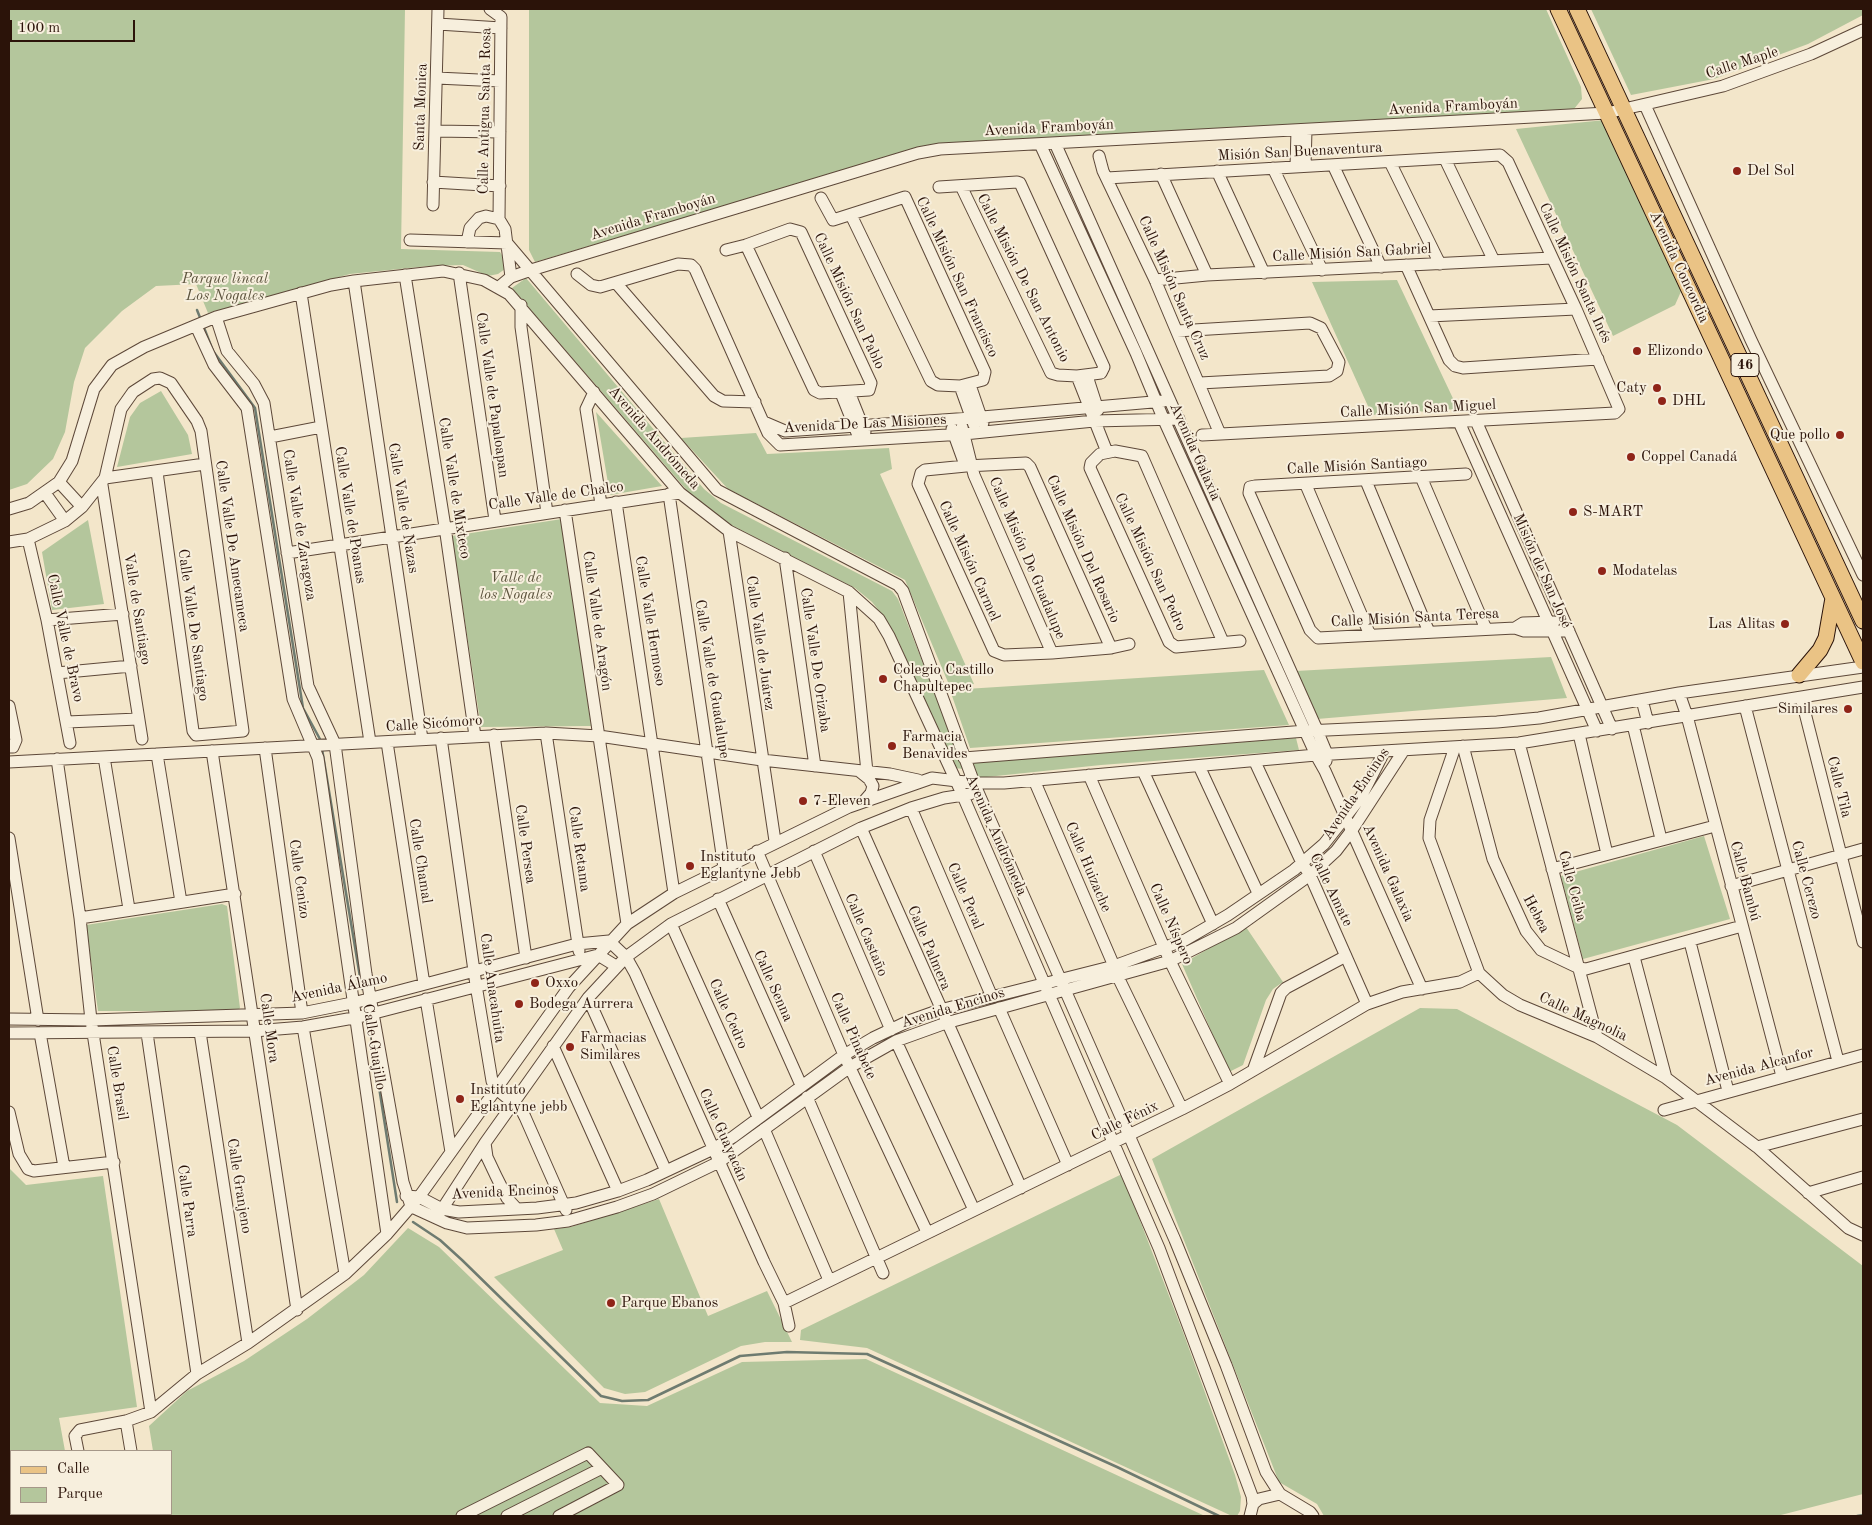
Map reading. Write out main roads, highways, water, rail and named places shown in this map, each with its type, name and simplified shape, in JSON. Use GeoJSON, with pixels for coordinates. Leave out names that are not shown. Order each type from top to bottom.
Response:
{"type":"FeatureCollection","features":[{"type":"Feature","properties":{"kind":"main road","name":"Avenida Concordia"},"geometry":{"type":"LineString","coordinates":[[1577,9],[1615,111],[1862,665]]}},
{"type":"Feature","properties":{"kind":"main road","name":"Avenida Concordia"},"geometry":{"type":"LineString","coordinates":[[1561,15],[1615,111],[1863,621]]}},
{"type":"Feature","properties":{"kind":"main road"},"geometry":{"type":"LineString","coordinates":[[1799,675],[1820,650],[1826,638],[1833,598]]}},
{"type":"Feature","properties":{"kind":"waterway"},"geometry":{"type":"LineString","coordinates":[[197,310],[201,320]]}},
{"type":"Feature","properties":{"kind":"waterway"},"geometry":{"type":"LineString","coordinates":[[203,325],[213,351],[255,408],[303,708],[321,741]]}},
{"type":"Feature","properties":{"kind":"waterway"},"geometry":{"type":"LineString","coordinates":[[322,749],[362,989]]}},
{"type":"Feature","properties":{"kind":"waterway"},"geometry":{"type":"LineString","coordinates":[[369,1023],[397,1202]]}},
{"type":"Feature","properties":{"kind":"waterway"},"geometry":{"type":"LineString","coordinates":[[413,1222],[440,1240],[462,1260],[601,1396],[622,1401],[648,1400],[740,1356],[787,1352],[867,1354],[1117,1467],[1219,1516]]}},
{"type":"Feature","properties":{"kind":"waterway"},"geometry":{"type":"LineString","coordinates":[[1857,1516],[1863,1515]]}},
{"type":"Feature","properties":{"kind":"place","name":"Del Sol"},"geometry":{"type":"Point","coordinates":[1737,171]}},
{"type":"Feature","properties":{"kind":"place","name":"Elizondo"},"geometry":{"type":"Point","coordinates":[1637,351]}},
{"type":"Feature","properties":{"kind":"place","name":"Caty"},"geometry":{"type":"Point","coordinates":[1657,388]}},
{"type":"Feature","properties":{"kind":"place","name":"DHL"},"geometry":{"type":"Point","coordinates":[1662,401]}},
{"type":"Feature","properties":{"kind":"place","name":"Que pollo"},"geometry":{"type":"Point","coordinates":[1840,435]}},
{"type":"Feature","properties":{"kind":"place","name":"Coppel Canadá"},"geometry":{"type":"Point","coordinates":[1631,457]}},
{"type":"Feature","properties":{"kind":"place","name":"S-MART"},"geometry":{"type":"Point","coordinates":[1573,512]}},
{"type":"Feature","properties":{"kind":"place","name":"Modatelas"},"geometry":{"type":"Point","coordinates":[1602,571]}},
{"type":"Feature","properties":{"kind":"place","name":"Las Alitas"},"geometry":{"type":"Point","coordinates":[1785,624]}},
{"type":"Feature","properties":{"kind":"place","name":"Colegio Castillo Chapultepec"},"geometry":{"type":"Point","coordinates":[883,679]}},
{"type":"Feature","properties":{"kind":"place","name":"Similares"},"geometry":{"type":"Point","coordinates":[1848,709]}},
{"type":"Feature","properties":{"kind":"place","name":"Farmacia Benavides"},"geometry":{"type":"Point","coordinates":[892,746]}},
{"type":"Feature","properties":{"kind":"place","name":"7-Eleven"},"geometry":{"type":"Point","coordinates":[803,801]}},
{"type":"Feature","properties":{"kind":"place","name":"Instituto Eglantyne Jebb"},"geometry":{"type":"Point","coordinates":[690,866]}},
{"type":"Feature","properties":{"kind":"place","name":"Oxxo"},"geometry":{"type":"Point","coordinates":[535,983]}},
{"type":"Feature","properties":{"kind":"place","name":"Bodega Aurrera"},"geometry":{"type":"Point","coordinates":[519,1004]}},
{"type":"Feature","properties":{"kind":"place","name":"Farmacias Similares"},"geometry":{"type":"Point","coordinates":[570,1047]}},
{"type":"Feature","properties":{"kind":"place","name":"Instituto Eglantyne jebb"},"geometry":{"type":"Point","coordinates":[460,1099]}},
{"type":"Feature","properties":{"kind":"place","name":"Parque Ebanos"},"geometry":{"type":"Point","coordinates":[611,1303]}},
{"type":"Feature","properties":{"kind":"park label","name":"Parque lineal Los Nogales"},"geometry":{"type":"Point","coordinates":[225,288]}},
{"type":"Feature","properties":{"kind":"park label","name":"Valle de los Nogales"},"geometry":{"type":"Point","coordinates":[516,586]}}]}
